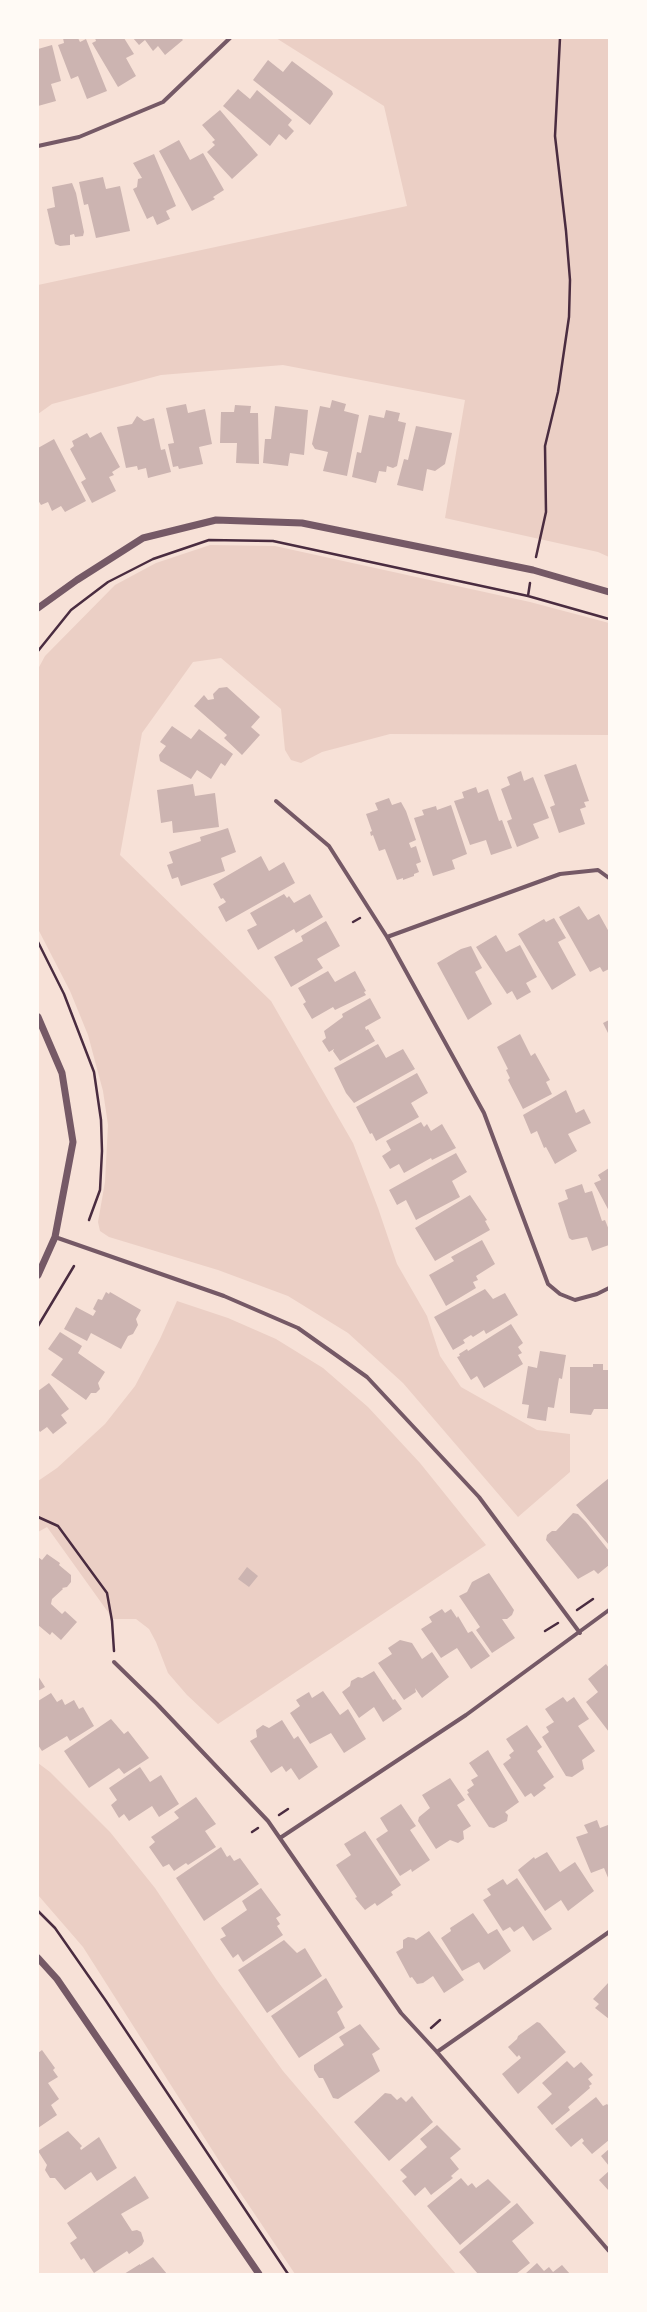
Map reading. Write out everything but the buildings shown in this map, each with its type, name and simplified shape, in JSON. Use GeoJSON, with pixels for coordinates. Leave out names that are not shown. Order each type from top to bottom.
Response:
{"type":"FeatureCollection","features":[{"type":"Feature","properties":{"kind":"street"},"geometry":{"type":"LineString","coordinates":[[38,146],[79,137],[163,102],[230,38]]}},
{"type":"Feature","properties":{"kind":"street"},"geometry":{"type":"LineString","coordinates":[[38,608],[77,580],[143,538],[216,520],[302,523],[533,570],[609,592]]}},
{"type":"Feature","properties":{"kind":"street"},"geometry":{"type":"LineString","coordinates":[[276,801],[330,846],[387,937],[484,1113],[548,1284],[560,1294],[575,1300],[597,1294],[609,1288]]}},
{"type":"Feature","properties":{"kind":"street"},"geometry":{"type":"LineString","coordinates":[[387,937],[560,874],[598,870],[609,878]]}},
{"type":"Feature","properties":{"kind":"street"},"geometry":{"type":"LineString","coordinates":[[38,1017],[62,1072],[73,1142],[55,1237],[38,1275]]}},
{"type":"Feature","properties":{"kind":"street"},"geometry":{"type":"LineString","coordinates":[[55,1237],[224,1296],[298,1328],[367,1377],[479,1497],[580,1633]]}},
{"type":"Feature","properties":{"kind":"street"},"geometry":{"type":"LineString","coordinates":[[280,1838],[466,1715],[580,1633],[609,1610]]}},
{"type":"Feature","properties":{"kind":"street"},"geometry":{"type":"LineString","coordinates":[[114,1662],[158,1704],[268,1821],[401,2013],[437,2052],[609,2251]]}},
{"type":"Feature","properties":{"kind":"street"},"geometry":{"type":"LineString","coordinates":[[437,2052],[609,1932]]}},
{"type":"Feature","properties":{"kind":"street"},"geometry":{"type":"LineString","coordinates":[[38,1958],[62,1986],[259,2274]]}},
{"type":"Feature","properties":{"kind":"path"},"geometry":{"type":"LineString","coordinates":[[538,547],[546,512],[545,446],[558,392],[569,317],[570,280],[567,238],[555,136],[554,114],[560,38]]}},
{"type":"Feature","properties":{"kind":"path"},"geometry":{"type":"LineString","coordinates":[[38,651],[71,610],[108,582],[154,559],[209,540],[273,541],[528,596],[609,619]]}},
{"type":"Feature","properties":{"kind":"path"},"geometry":{"type":"LineString","coordinates":[[38,942],[64,994],[94,1072],[102,1152],[100,1190],[89,1220]]}},
{"type":"Feature","properties":{"kind":"path"},"geometry":{"type":"LineString","coordinates":[[38,1326],[74,1266]]}},
{"type":"Feature","properties":{"kind":"path"},"geometry":{"type":"LineString","coordinates":[[38,1518],[58,1526],[107,1593],[112,1621],[114,1662]]}},
{"type":"Feature","properties":{"kind":"path"},"geometry":{"type":"LineString","coordinates":[[38,1911],[55,1928],[102,1995],[288,2274]]}},
{"type":"Feature","properties":{"kind":"shaded area"},"geometry":{"type":"Polygon","coordinates":[[[276,38],[609,38],[609,557],[598,552],[445,518],[465,400],[283,365],[161,375],[52,404],[38,414],[38,285],[407,206],[384,106],[276,38]]]}},
{"type":"Feature","properties":{"kind":"shaded area"},"geometry":{"type":"Polygon","coordinates":[[[210,545],[275,546],[530,602],[609,623],[609,735],[390,734],[322,752],[301,763],[291,760],[285,750],[281,709],[221,658],[193,662],[142,733],[120,855],[271,1001],[353,1143],[378,1208],[397,1264],[427,1316],[440,1356],[461,1387],[537,1430],[570,1434],[570,1472],[518,1517],[403,1383],[348,1333],[288,1296],[218,1270],[109,1237],[100,1231],[98,1222],[105,1182],[108,1125],[103,1091],[88,1035],[70,991],[38,929],[38,669],[45,656],[115,585],[156,563],[210,545]]]}},
{"type":"Feature","properties":{"kind":"shaded area"},"geometry":{"type":"Polygon","coordinates":[[[177,1301],[228,1318],[276,1339],[323,1368],[368,1407],[420,1463],[486,1545],[218,1724],[187,1695],[168,1673],[156,1642],[149,1629],[136,1619],[113,1619],[47,1527],[38,1532],[38,1481],[57,1468],[105,1424],[135,1386],[160,1339],[177,1301]]]}},
{"type":"Feature","properties":{"kind":"shaded area"},"geometry":{"type":"Polygon","coordinates":[[[38,1763],[50,1772],[110,1832],[155,1888],[216,1979],[283,2071],[456,2274],[295,2274],[223,2167],[83,1947],[38,1895],[38,1763]]]}}]}
